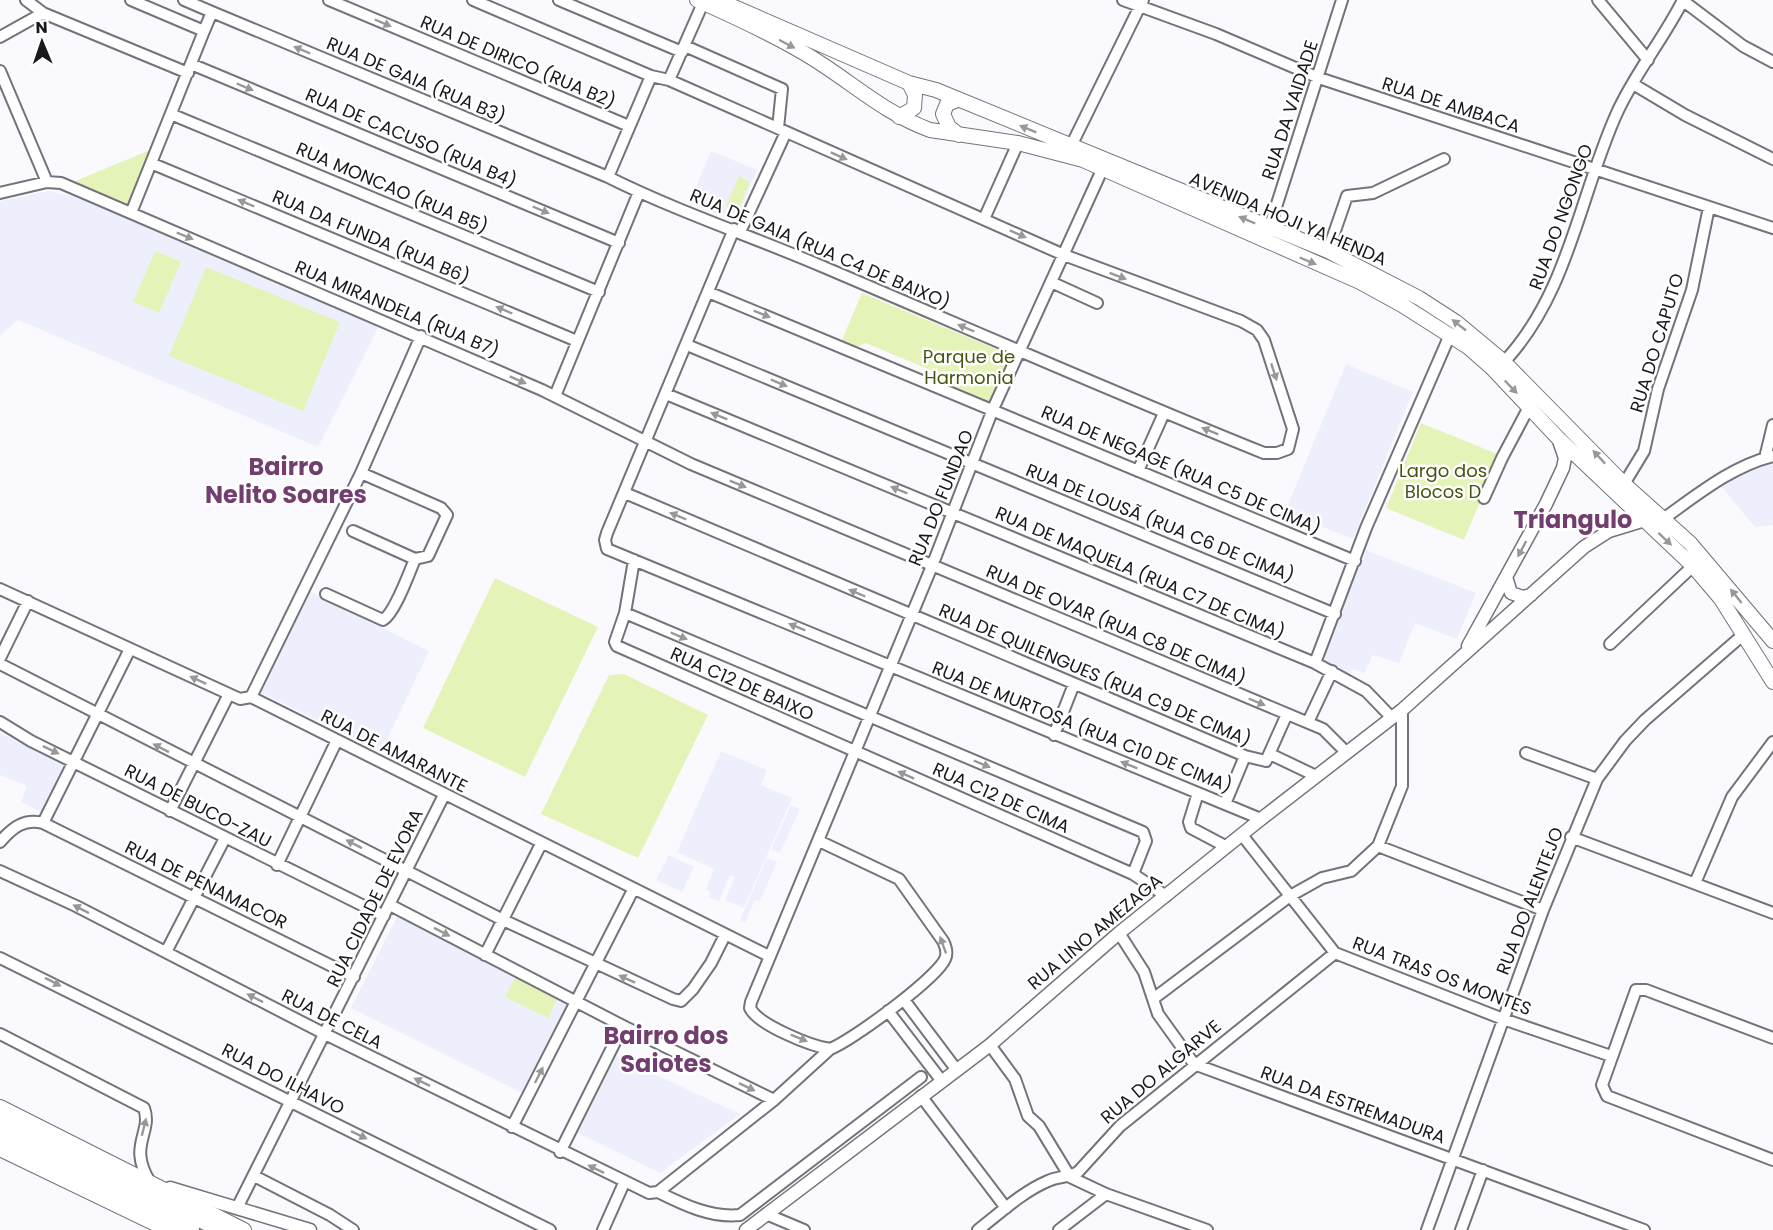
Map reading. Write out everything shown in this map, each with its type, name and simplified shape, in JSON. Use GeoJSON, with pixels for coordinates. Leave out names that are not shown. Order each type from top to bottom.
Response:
{"type":"FeatureCollection","features":[{"type":"Feature","properties":{"kind":"highway"},"geometry":{"type":"LineString","coordinates":[[0,1120],[16,1136],[191,1230]]}},
{"type":"Feature","properties":{"kind":"highway"},"geometry":{"type":"LineString","coordinates":[[0,1134],[16,1136],[222,1230]]}},
{"type":"Feature","properties":{"kind":"main road","name":"AVENIDA HOJI YA HENDA"},"geometry":{"type":"LineString","coordinates":[[718,0],[909,83],[957,100],[1269,229],[1328,251],[1419,298],[1456,322],[1504,362],[1624,484],[1690,543],[1773,642]]}},
{"type":"Feature","properties":{"kind":"main road"},"geometry":{"type":"LineString","coordinates":[[700,1],[805,53],[899,117],[930,130],[1017,142],[1083,160],[1360,282],[1402,305],[1468,347],[1558,438],[1693,566],[1721,599],[1773,682]]}},
{"type":"Feature","properties":{"kind":"main road"},"geometry":{"type":"LineString","coordinates":[[899,117],[910,112],[915,102],[915,94],[909,83]]}},
{"type":"Feature","properties":{"kind":"main road"},"geometry":{"type":"LineString","coordinates":[[957,100],[947,105],[943,114],[949,127],[959,135]]}},
{"type":"Feature","properties":{"kind":"main road"},"geometry":{"type":"LineString","coordinates":[[0,1104],[16,1136],[168,1230]]}},
{"type":"Feature","properties":{"kind":"main road"},"geometry":{"type":"LineString","coordinates":[[16,1136],[150,1182],[244,1230]]}},
{"type":"Feature","properties":{"kind":"street","name":"RUA DE CACUSO (RUA B4)"},"geometry":{"type":"LineString","coordinates":[[26,0],[43,13],[190,68],[619,243]]}},
{"type":"Feature","properties":{"kind":"street"},"geometry":{"type":"LineString","coordinates":[[131,0],[204,31]]}},
{"type":"Feature","properties":{"kind":"street","name":"RUA DE GAIA (RUA B3)"},"geometry":{"type":"LineString","coordinates":[[184,0],[608,177]]}},
{"type":"Feature","properties":{"kind":"street","name":"RUA DE DIRICO (RUA B2)"},"geometry":{"type":"LineString","coordinates":[[329,0],[629,126]]}},
{"type":"Feature","properties":{"kind":"street"},"geometry":{"type":"LineString","coordinates":[[472,0],[651,76],[669,80],[1064,255]]}},
{"type":"Feature","properties":{"kind":"street"},"geometry":{"type":"LineString","coordinates":[[559,0],[782,89],[782,130],[708,292],[625,493]]}},
{"type":"Feature","properties":{"kind":"street","name":"RUA DE AMBACA"},"geometry":{"type":"LineString","coordinates":[[1123,0],[1142,3],[1319,78],[1773,228]]}},
{"type":"Feature","properties":{"kind":"street","name":"RUA DA VAIDADE"},"geometry":{"type":"LineString","coordinates":[[1269,229],[1342,0]]}},
{"type":"Feature","properties":{"kind":"street"},"geometry":{"type":"LineString","coordinates":[[1598,0],[1648,60]]}},
{"type":"Feature","properties":{"kind":"street"},"geometry":{"type":"LineString","coordinates":[[1683,0],[1743,46],[1773,63]]}},
{"type":"Feature","properties":{"kind":"street","name":"RUA DO NGONGO"},"geometry":{"type":"LineString","coordinates":[[1504,362],[1530,332],[1549,299],[1617,112],[1669,28],[1683,0]]}},
{"type":"Feature","properties":{"kind":"street"},"geometry":{"type":"LineString","coordinates":[[669,80],[700,1]]}},
{"type":"Feature","properties":{"kind":"street"},"geometry":{"type":"LineString","coordinates":[[1071,146],[1142,3]]}},
{"type":"Feature","properties":{"kind":"street"},"geometry":{"type":"LineString","coordinates":[[131,213],[173,115],[212,12]]}},
{"type":"Feature","properties":{"kind":"street"},"geometry":{"type":"LineString","coordinates":[[0,37],[43,13]]}},
{"type":"Feature","properties":{"kind":"street"},"geometry":{"type":"LineString","coordinates":[[0,71],[47,182],[0,193]]}},
{"type":"Feature","properties":{"kind":"street"},"geometry":{"type":"LineString","coordinates":[[608,177],[651,76]]}},
{"type":"Feature","properties":{"kind":"street"},"geometry":{"type":"LineString","coordinates":[[1633,84],[1685,115],[1773,159]]}},
{"type":"Feature","properties":{"kind":"street","name":"RUA MONCAO (RUA B5)"},"geometry":{"type":"LineString","coordinates":[[173,115],[599,292]]}},
{"type":"Feature","properties":{"kind":"street"},"geometry":{"type":"LineString","coordinates":[[984,219],[1017,142]]}},
{"type":"Feature","properties":{"kind":"street"},"geometry":{"type":"LineString","coordinates":[[1328,251],[1347,196],[1373,193],[1444,159]]}},
{"type":"Feature","properties":{"kind":"street","name":"RUA DA FUNDA (RUA B6)"},"geometry":{"type":"LineString","coordinates":[[153,164],[577,341]]}},
{"type":"Feature","properties":{"kind":"street","name":"RUA DO FUNDAO"},"geometry":{"type":"LineString","coordinates":[[830,1048],[786,1033],[753,1014],[751,1002],[932,566],[993,409],[1102,170]]}},
{"type":"Feature","properties":{"kind":"street","name":"RUA DE GAIA (RUA C4 DE BAIXO)"},"geometry":{"type":"LineString","coordinates":[[608,177],[1164,413],[1264,453],[1277,453],[1288,449],[1293,429],[1264,340],[1257,330],[1241,321],[1064,255]]}},
{"type":"Feature","properties":{"kind":"street","name":"RUA MIRANDELA (RUA B7)"},"geometry":{"type":"LineString","coordinates":[[47,182],[61,183],[421,336],[555,396],[647,442]]}},
{"type":"Feature","properties":{"kind":"street"},"geometry":{"type":"LineString","coordinates":[[555,396],[639,192]]}},
{"type":"Feature","properties":{"kind":"street","name":"RUA DO CAPUTO"},"geometry":{"type":"LineString","coordinates":[[1624,484],[1644,451],[1655,401],[1692,290],[1709,207]]}},
{"type":"Feature","properties":{"kind":"street"},"geometry":{"type":"LineString","coordinates":[[1051,282],[1097,303]]}},
{"type":"Feature","properties":{"kind":"street","name":"RUA DE NEGAGE (RUA C5 DE CIMA)"},"geometry":{"type":"LineString","coordinates":[[708,292],[1355,561]]}},
{"type":"Feature","properties":{"kind":"street"},"geometry":{"type":"LineString","coordinates":[[251,697],[361,473],[421,336]]}},
{"type":"Feature","properties":{"kind":"street"},"geometry":{"type":"LineString","coordinates":[[1315,663],[1366,528],[1449,336]]}},
{"type":"Feature","properties":{"kind":"street","name":"RUA DE LOUSÃ (RUA C6 DE CIMA)"},"geometry":{"type":"LineString","coordinates":[[687,345],[1335,614]]}},
{"type":"Feature","properties":{"kind":"street","name":"RUA DE MAQUELA (RUA C7 DE CIMA)"},"geometry":{"type":"LineString","coordinates":[[666,394],[1315,663],[1366,691],[1397,714]]}},
{"type":"Feature","properties":{"kind":"street"},"geometry":{"type":"LineString","coordinates":[[1484,498],[1529,407]]}},
{"type":"Feature","properties":{"kind":"street"},"geometry":{"type":"LineString","coordinates":[[1138,471],[1164,413]]}},
{"type":"Feature","properties":{"kind":"street"},"geometry":{"type":"LineString","coordinates":[[1664,519],[1711,484],[1769,457],[1773,425]]}},
{"type":"Feature","properties":{"kind":"street","name":"RUA LINO AMEZAGA"},"geometry":{"type":"LineString","coordinates":[[1462,655],[1506,578],[1563,468],[1565,458],[1558,438]]}},
{"type":"Feature","properties":{"kind":"street","name":"RUA DE OVAR (RUA C8 DE CIMA)"},"geometry":{"type":"LineString","coordinates":[[647,442],[691,464],[1285,719],[1308,723],[1323,729],[1347,753]]}},
{"type":"Feature","properties":{"kind":"street"},"geometry":{"type":"LineString","coordinates":[[353,531],[415,560],[428,556],[447,515],[446,511],[361,473]]}},
{"type":"Feature","properties":{"kind":"street","name":"RUA DE MURTOSA (RUA C10 DE CIMA)"},"geometry":{"type":"LineString","coordinates":[[625,493],[608,533],[605,545],[607,549],[1261,819]]}},
{"type":"Feature","properties":{"kind":"street","name":"RUA DE QUILENGUES (RUA C9 DE CIMA)"},"geometry":{"type":"LineString","coordinates":[[625,493],[1245,756],[1268,757],[1316,776]]}},
{"type":"Feature","properties":{"kind":"street","name":"RUA LINO AMEZAGA"},"geometry":{"type":"LineString","coordinates":[[746,1230],[990,1045],[1119,933],[1397,714],[1596,539],[1609,531],[1645,520]]}},
{"type":"Feature","properties":{"kind":"street"},"geometry":{"type":"LineString","coordinates":[[326,594],[383,620],[387,618],[415,560]]}},
{"type":"Feature","properties":{"kind":"street"},"geometry":{"type":"LineString","coordinates":[[634,560],[625,613],[1146,836],[1133,874]]}},
{"type":"Feature","properties":{"kind":"street"},"geometry":{"type":"LineString","coordinates":[[1610,644],[1693,566]]}},
{"type":"Feature","properties":{"kind":"street"},"geometry":{"type":"LineString","coordinates":[[1506,578],[1511,593],[1523,597],[1532,594]]}},
{"type":"Feature","properties":{"kind":"street","name":"RUA DE AMARANTE"},"geometry":{"type":"LineString","coordinates":[[0,589],[240,699],[251,697],[769,956]]}},
{"type":"Feature","properties":{"kind":"street"},"geometry":{"type":"LineString","coordinates":[[0,658],[28,601]]}},
{"type":"Feature","properties":{"kind":"street","name":"RUA C12 DE BAIXO"},"geometry":{"type":"LineString","coordinates":[[625,613],[615,645],[855,753]]}},
{"type":"Feature","properties":{"kind":"street","name":"RUA DO ALENTEJO"},"geometry":{"type":"LineString","coordinates":[[1427,1230],[1543,910],[1571,837],[1597,779],[1625,741],[1645,720],[1744,634]]}},
{"type":"Feature","properties":{"kind":"street"},"geometry":{"type":"LineString","coordinates":[[0,842],[9,831],[24,822],[33,820],[43,823],[130,648]]}},
{"type":"Feature","properties":{"kind":"street"},"geometry":{"type":"LineString","coordinates":[[0,664],[503,920],[596,965],[681,1001],[693,989],[711,963],[724,935]]}},
{"type":"Feature","properties":{"kind":"street"},"geometry":{"type":"LineString","coordinates":[[1308,723],[1332,671]]}},
{"type":"Feature","properties":{"kind":"street"},"geometry":{"type":"LineString","coordinates":[[1054,735],[1074,684]]}},
{"type":"Feature","properties":{"kind":"street"},"geometry":{"type":"LineString","coordinates":[[170,811],[229,694]]}},
{"type":"Feature","properties":{"kind":"street"},"geometry":{"type":"LineString","coordinates":[[1153,999],[1290,896],[1322,878],[1351,872],[1378,846],[1402,786],[1397,714]]}},
{"type":"Feature","properties":{"kind":"street"},"geometry":{"type":"LineString","coordinates":[[1268,757],[1285,719]]}},
{"type":"Feature","properties":{"kind":"street","name":"RUA DE BUCO-ZAU"},"geometry":{"type":"LineString","coordinates":[[0,722],[16,733],[170,811],[384,916]]}},
{"type":"Feature","properties":{"kind":"street"},"geometry":{"type":"LineString","coordinates":[[277,865],[337,740]]}},
{"type":"Feature","properties":{"kind":"street"},"geometry":{"type":"LineString","coordinates":[[1695,883],[1732,797],[1773,742]]}},
{"type":"Feature","properties":{"kind":"street","name":"RUA C12 DE CIMA"},"geometry":{"type":"LineString","coordinates":[[855,753],[1133,874],[1166,896]]}},
{"type":"Feature","properties":{"kind":"street"},"geometry":{"type":"LineString","coordinates":[[1526,753],[1597,779]]}},
{"type":"Feature","properties":{"kind":"street"},"geometry":{"type":"LineString","coordinates":[[1225,804],[1245,756]]}},
{"type":"Feature","properties":{"kind":"street"},"geometry":{"type":"LineString","coordinates":[[1198,793],[1189,822],[1191,828],[1227,847]]}},
{"type":"Feature","properties":{"kind":"street","name":"RUA CIDADE DE EVORA"},"geometry":{"type":"LineString","coordinates":[[237,1208],[444,795]]}},
{"type":"Feature","properties":{"kind":"street","name":"RUA DE PENAMACOR"},"geometry":{"type":"LineString","coordinates":[[43,823],[354,977]]}},
{"type":"Feature","properties":{"kind":"street","name":"RUA TRAS OS MONTES"},"geometry":{"type":"LineString","coordinates":[[1242,835],[1335,953],[1503,1019],[1611,1056]]}},
{"type":"Feature","properties":{"kind":"street"},"geometry":{"type":"LineString","coordinates":[[1571,837],[1773,914]]}},
{"type":"Feature","properties":{"kind":"street"},"geometry":{"type":"LineString","coordinates":[[166,952],[225,838]]}},
{"type":"Feature","properties":{"kind":"street"},"geometry":{"type":"LineString","coordinates":[[654,1193],[774,1100],[830,1048],[847,1041],[904,1000],[944,962],[946,951],[943,941],[898,879],[819,841]]}},
{"type":"Feature","properties":{"kind":"street"},"geometry":{"type":"LineString","coordinates":[[485,955],[541,844]]}},
{"type":"Feature","properties":{"kind":"street"},"geometry":{"type":"LineString","coordinates":[[1378,846],[1543,910]]}},
{"type":"Feature","properties":{"kind":"street","name":"RUA DE CELA"},"geometry":{"type":"LineString","coordinates":[[0,871],[624,1183],[689,1208],[720,1215],[740,1215],[921,1077]]}},
{"type":"Feature","properties":{"kind":"street"},"geometry":{"type":"LineString","coordinates":[[512,1127],[633,890]]}},
{"type":"Feature","properties":{"kind":"street"},"geometry":{"type":"LineString","coordinates":[[390,905],[623,1026],[774,1100]]}},
{"type":"Feature","properties":{"kind":"street"},"geometry":{"type":"LineString","coordinates":[[1119,933],[1144,972],[1158,1014],[1194,1064]]}},
{"type":"Feature","properties":{"kind":"street","name":"RUA DO ALGARVE"},"geometry":{"type":"LineString","coordinates":[[978,1230],[1006,1208],[1048,1181],[1070,1177],[1082,1168],[1111,1134],[1194,1064],[1335,953]]}},
{"type":"Feature","properties":{"kind":"street","name":"RUA DO ILHAVO"},"geometry":{"type":"LineString","coordinates":[[0,958],[550,1230]]}},
{"type":"Feature","properties":{"kind":"street"},"geometry":{"type":"LineString","coordinates":[[1773,1038],[1646,990],[1636,990],[1602,1080],[1607,1096],[1773,1160]]}},
{"type":"Feature","properties":{"kind":"street"},"geometry":{"type":"LineString","coordinates":[[904,1000],[956,1069]]}},
{"type":"Feature","properties":{"kind":"street"},"geometry":{"type":"LineString","coordinates":[[888,1011],[941,1080]]}},
{"type":"Feature","properties":{"kind":"street"},"geometry":{"type":"LineString","coordinates":[[561,1152],[623,1026]]}},
{"type":"Feature","properties":{"kind":"street"},"geometry":{"type":"LineString","coordinates":[[0,1034],[144,1108],[147,1114],[139,1152],[143,1172],[150,1182],[310,1230]]}},
{"type":"Feature","properties":{"kind":"street"},"geometry":{"type":"LineString","coordinates":[[990,1045],[1015,1079],[1028,1116],[1039,1126],[1070,1177],[1106,1194],[1207,1230]]}},
{"type":"Feature","properties":{"kind":"street","name":"RUA DA ESTREMADURA"},"geometry":{"type":"LineString","coordinates":[[1194,1064],[1644,1230]]}},
{"type":"Feature","properties":{"kind":"street"},"geometry":{"type":"LineString","coordinates":[[921,1096],[1006,1208]]}},
{"type":"Feature","properties":{"kind":"street"},"geometry":{"type":"LineString","coordinates":[[1461,1230],[1483,1170]]}},
{"type":"Feature","properties":{"kind":"street"},"geometry":{"type":"LineString","coordinates":[[254,1176],[330,1215],[353,1230]]}},
{"type":"Feature","properties":{"kind":"street"},"geometry":{"type":"LineString","coordinates":[[603,1230],[624,1183]]}},
{"type":"Feature","properties":{"kind":"street"},"geometry":{"type":"LineString","coordinates":[[1059,1230],[1106,1194]]}},
{"type":"Feature","properties":{"kind":"street"},"geometry":{"type":"LineString","coordinates":[[766,1214],[804,1230]]}},
{"type":"Feature","properties":{"kind":"shaded area"},"geometry":{"type":"Polygon","coordinates":[[[711,151],[757,170],[735,222],[689,203],[711,151]]]}},
{"type":"Feature","properties":{"kind":"shaded area"},"geometry":{"type":"Polygon","coordinates":[[[49,191],[81,199],[379,326],[318,447],[18,320],[0,335],[0,201],[49,191]]]}},
{"type":"Feature","properties":{"kind":"shaded area"},"geometry":{"type":"Polygon","coordinates":[[[1346,364],[1413,392],[1353,539],[1285,512],[1346,364]]]}},
{"type":"Feature","properties":{"kind":"shaded area"},"geometry":{"type":"Polygon","coordinates":[[[1773,461],[1773,525],[1755,527],[1719,484],[1773,461]]]}},
{"type":"Feature","properties":{"kind":"shaded area"},"geometry":{"type":"Polygon","coordinates":[[[1366,550],[1476,593],[1457,639],[1415,623],[1399,663],[1373,655],[1364,673],[1353,669],[1349,676],[1337,672],[1340,668],[1323,663],[1326,658],[1322,656],[1366,550]]]}},
{"type":"Feature","properties":{"kind":"shaded area"},"geometry":{"type":"Polygon","coordinates":[[[311,592],[429,651],[381,752],[260,692],[311,592]]]}},
{"type":"Feature","properties":{"kind":"shaded area"},"geometry":{"type":"Polygon","coordinates":[[[0,733],[64,764],[43,813],[21,802],[27,786],[0,775],[0,733]]]}},
{"type":"Feature","properties":{"kind":"shaded area"},"geometry":{"type":"Polygon","coordinates":[[[721,751],[767,770],[761,785],[792,798],[744,908],[725,900],[735,877],[730,876],[719,901],[709,897],[711,892],[706,889],[714,869],[677,852],[721,751]]]}},
{"type":"Feature","properties":{"kind":"shaded area"},"geometry":{"type":"Polygon","coordinates":[[[791,805],[800,809],[780,853],[771,849],[791,805]]]}},
{"type":"Feature","properties":{"kind":"shaded area"},"geometry":{"type":"Polygon","coordinates":[[[669,855],[694,867],[682,892],[656,880],[669,855]]]}},
{"type":"Feature","properties":{"kind":"shaded area"},"geometry":{"type":"Polygon","coordinates":[[[767,858],[777,862],[760,901],[755,900],[745,923],[740,920],[767,858]]]}},
{"type":"Feature","properties":{"kind":"shaded area"},"geometry":{"type":"Polygon","coordinates":[[[398,915],[571,1001],[524,1094],[351,1008],[398,915]]]}},
{"type":"Feature","properties":{"kind":"shaded area"},"geometry":{"type":"Polygon","coordinates":[[[616,1056],[740,1114],[660,1173],[578,1133],[616,1056]]]}},
{"type":"Feature","properties":{"kind":"green space"},"geometry":{"type":"Polygon","coordinates":[[[155,148],[127,207],[73,182],[155,148]]]}},
{"type":"Feature","properties":{"kind":"green space"},"geometry":{"type":"Polygon","coordinates":[[[739,176],[750,182],[738,211],[726,206],[739,176]]]}},
{"type":"Feature","properties":{"kind":"green space"},"geometry":{"type":"Polygon","coordinates":[[[155,251],[181,262],[159,313],[133,302],[155,251]]]}},
{"type":"Feature","properties":{"kind":"green space"},"geometry":{"type":"Polygon","coordinates":[[[206,267],[340,322],[303,411],[169,356],[206,267]]]}},
{"type":"Feature","properties":{"kind":"green space","name":"Parque de Harmonia"},"geometry":{"type":"Polygon","coordinates":[[[862,293],[1013,356],[991,406],[939,384],[942,375],[866,343],[854,348],[841,342],[862,293]]]}},
{"type":"Feature","properties":{"kind":"green space","name":"Largo dos Blocos D"},"geometry":{"type":"Polygon","coordinates":[[[1421,423],[1500,455],[1464,540],[1386,508],[1421,423]]]}},
{"type":"Feature","properties":{"kind":"green space"},"geometry":{"type":"Polygon","coordinates":[[[495,578],[598,627],[525,777],[423,728],[495,578]]]}},
{"type":"Feature","properties":{"kind":"green space"},"geometry":{"type":"Polygon","coordinates":[[[624,674],[708,715],[638,858],[541,814],[609,675],[624,674]]]}},
{"type":"Feature","properties":{"kind":"green space"},"geometry":{"type":"Polygon","coordinates":[[[516,976],[558,997],[548,1018],[505,997],[516,976]]]}},
{"type":"Feature","properties":{"kind":"district","name":"Bairro Nelito Soares"},"geometry":{"type":"Point","coordinates":[286,481]}},
{"type":"Feature","properties":{"kind":"district","name":"Triangulo"},"geometry":{"type":"Point","coordinates":[1573,520]}},
{"type":"Feature","properties":{"kind":"district","name":"Bairro dos Saiotes"},"geometry":{"type":"Point","coordinates":[666,1050]}}]}
